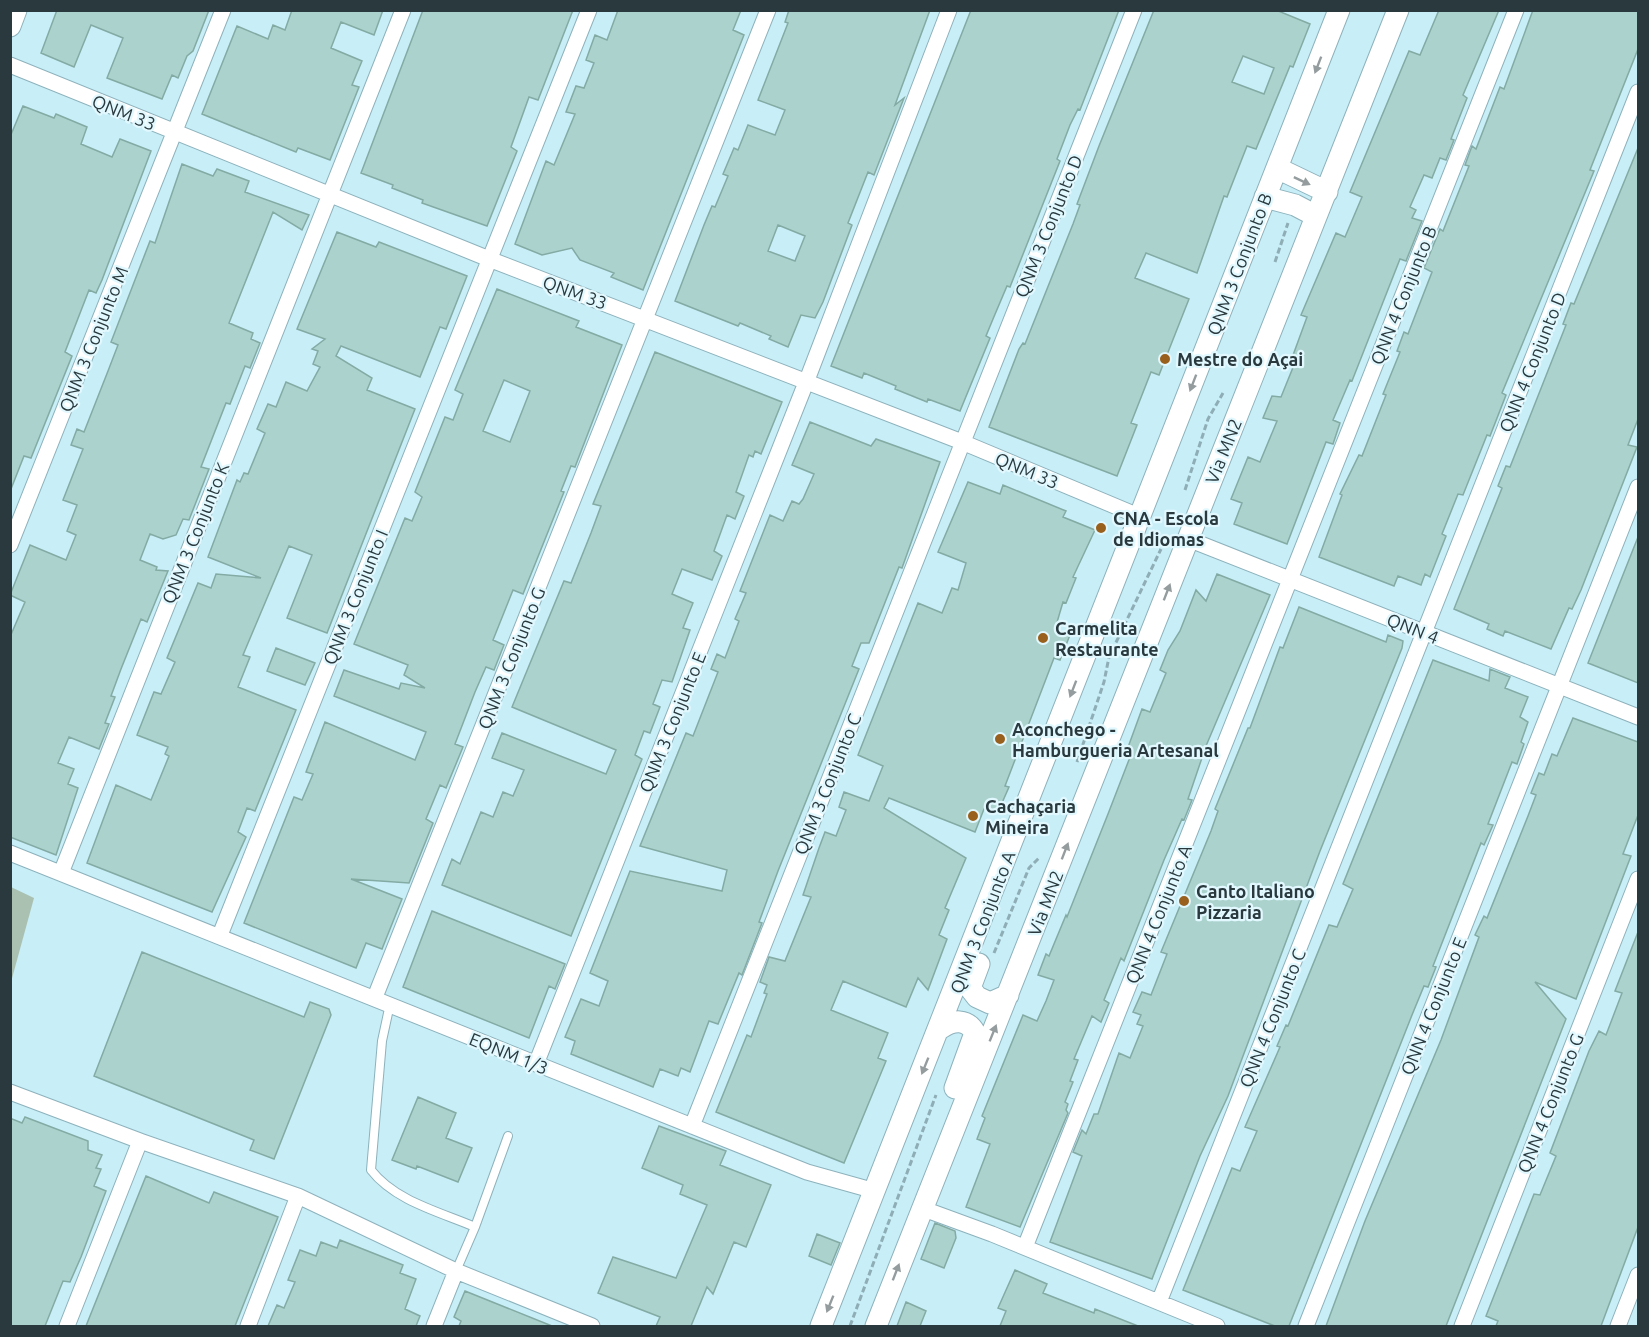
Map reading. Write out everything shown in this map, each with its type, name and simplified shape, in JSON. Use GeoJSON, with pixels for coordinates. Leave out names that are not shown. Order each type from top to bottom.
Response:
{"type":"FeatureCollection","features":[{"type":"Feature","properties":{"kind":"main road"},"geometry":{"type":"LineString","coordinates":[[10,26],[16,10]]}},
{"type":"Feature","properties":{"kind":"main road","name":"QNM 3 Conjunto B"},"geometry":{"type":"LineString","coordinates":[[1141,517],[1339,10]]}},
{"type":"Feature","properties":{"kind":"main road","name":"Via MN2"},"geometry":{"type":"LineString","coordinates":[[876,1326],[917,1217],[1008,995],[1316,216],[1328,192],[1398,10]]}},
{"type":"Feature","properties":{"kind":"main road"},"geometry":{"type":"LineString","coordinates":[[1277,168],[1328,192]]}},
{"type":"Feature","properties":{"kind":"main road"},"geometry":{"type":"LineString","coordinates":[[1265,196],[1295,205],[1316,216]]}},
{"type":"Feature","properties":{"kind":"main road","name":"QNM 3 Conjunto A"},"geometry":{"type":"LineString","coordinates":[[875,1191],[1141,517]]}},
{"type":"Feature","properties":{"kind":"main road"},"geometry":{"type":"LineString","coordinates":[[1008,995],[990,1003],[977,997],[970,988],[1020,858],[1030,801]]}},
{"type":"Feature","properties":{"kind":"main road"},"geometry":{"type":"LineString","coordinates":[[917,1217],[927,1162],[975,1038],[972,1028],[960,1022],[947,1023],[941,1028]]}},
{"type":"Feature","properties":{"kind":"main road"},"geometry":{"type":"LineString","coordinates":[[821,1326],[875,1191]]}},
{"type":"Feature","properties":{"kind":"street","name":"QNM 3 Conjunto M"},"geometry":{"type":"LineString","coordinates":[[10,545],[223,10]]}},
{"type":"Feature","properties":{"kind":"street","name":"QNM 3 Conjunto K"},"geometry":{"type":"LineString","coordinates":[[61,873],[403,10]]}},
{"type":"Feature","properties":{"kind":"street","name":"QNM 3 Conjunto I"},"geometry":{"type":"LineString","coordinates":[[220,936],[589,10]]}},
{"type":"Feature","properties":{"kind":"street","name":"QNM 3 Conjunto G"},"geometry":{"type":"LineString","coordinates":[[375,997],[768,10]]}},
{"type":"Feature","properties":{"kind":"street","name":"QNM 3 Conjunto E"},"geometry":{"type":"LineString","coordinates":[[536,1064],[807,380],[949,10]]}},
{"type":"Feature","properties":{"kind":"street","name":"QNM 3 Conjunto D"},"geometry":{"type":"LineString","coordinates":[[963,442],[1134,10]]}},
{"type":"Feature","properties":{"kind":"street","name":"QNN 4 Conjunto B"},"geometry":{"type":"LineString","coordinates":[[1291,580],[1516,10]]}},
{"type":"Feature","properties":{"kind":"street","name":"QNM 33"},"geometry":{"type":"LineString","coordinates":[[10,65],[489,259],[647,318],[963,442],[1141,517]]}},
{"type":"Feature","properties":{"kind":"street","name":"QNN 4 Conjunto D"},"geometry":{"type":"LineString","coordinates":[[1425,633],[1638,92]]}},
{"type":"Feature","properties":{"kind":"street","name":"QNM 3 Conjunto C"},"geometry":{"type":"LineString","coordinates":[[692,1126],[963,442]]}},
{"type":"Feature","properties":{"kind":"street","name":"QNN 4 Conjunto E"},"geometry":{"type":"LineString","coordinates":[[1306,1326],[1638,487]]}},
{"type":"Feature","properties":{"kind":"street","name":"QNN 4"},"geometry":{"type":"LineString","coordinates":[[1188,538],[1638,717]]}},
{"type":"Feature","properties":{"kind":"street","name":"QNN 4 Conjunto A"},"geometry":{"type":"LineString","coordinates":[[1025,1247],[1291,580]]}},
{"type":"Feature","properties":{"kind":"street","name":"QNN 4 Conjunto C"},"geometry":{"type":"LineString","coordinates":[[1159,1302],[1425,633]]}},
{"type":"Feature","properties":{"kind":"street","name":"EQNM 1/3"},"geometry":{"type":"LineString","coordinates":[[10,853],[390,1003],[807,1172],[875,1191]]}},
{"type":"Feature","properties":{"kind":"street","name":"QNN 4 Conjunto G"},"geometry":{"type":"LineString","coordinates":[[1462,1326],[1638,879]]}},
{"type":"Feature","properties":{"kind":"street"},"geometry":{"type":"LineString","coordinates":[[10,1092],[140,1141],[298,1196],[456,1271],[592,1326]]}},
{"type":"Feature","properties":{"kind":"street"},"geometry":{"type":"LineString","coordinates":[[67,1326],[140,1141]]}},
{"type":"Feature","properties":{"kind":"street"},"geometry":{"type":"LineString","coordinates":[[248,1326],[298,1196]]}},
{"type":"Feature","properties":{"kind":"street"},"geometry":{"type":"LineString","coordinates":[[917,1217],[1025,1247],[1217,1326]]}},
{"type":"Feature","properties":{"kind":"street"},"geometry":{"type":"LineString","coordinates":[[434,1326],[456,1271]]}},
{"type":"Feature","properties":{"kind":"street"},"geometry":{"type":"LineString","coordinates":[[1618,1326],[1638,1275]]}},
{"type":"Feature","properties":{"kind":"lane"},"geometry":{"type":"LineString","coordinates":[[390,1003],[382,1041],[371,1170],[381,1183],[398,1194],[475,1227]]}},
{"type":"Feature","properties":{"kind":"lane"},"geometry":{"type":"LineString","coordinates":[[456,1271],[475,1227],[508,1136]]}},
{"type":"Feature","properties":{"kind":"path"},"geometry":{"type":"LineString","coordinates":[[1273,269],[1295,205]]}},
{"type":"Feature","properties":{"kind":"path"},"geometry":{"type":"LineString","coordinates":[[1184,494],[1208,419],[1224,392]]}},
{"type":"Feature","properties":{"kind":"path"},"geometry":{"type":"LineString","coordinates":[[1075,768],[1104,682],[1109,657],[1163,546]]}},
{"type":"Feature","properties":{"kind":"path"},"geometry":{"type":"LineString","coordinates":[[994,955],[1029,868],[1044,853]]}},
{"type":"Feature","properties":{"kind":"path"},"geometry":{"type":"LineString","coordinates":[[850,1326],[937,1093]]}},
{"type":"Feature","properties":{"kind":"green space"},"geometry":{"type":"Polygon","coordinates":[[[11,887],[34,898],[11,982],[11,887]]]}},
{"type":"Feature","properties":{"kind":"building"},"geometry":{"type":"Polygon","coordinates":[[[57,10],[209,10],[193,51],[187,56],[178,78],[172,75],[162,99],[107,78],[123,38],[91,25],[74,67],[41,53],[57,10]]]}},
{"type":"Feature","properties":{"kind":"building"},"geometry":{"type":"Polygon","coordinates":[[[292,10],[383,10],[374,35],[341,22],[331,48],[362,61],[352,85],[359,87],[330,160],[298,148],[296,152],[202,114],[237,26],[268,39],[273,25],[285,30],[292,10]]]}},
{"type":"Feature","properties":{"kind":"building"},"geometry":{"type":"Polygon","coordinates":[[[423,10],[573,10],[538,100],[529,97],[511,147],[517,151],[487,226],[422,203],[423,200],[392,188],[393,185],[361,173],[423,10]]]}},
{"type":"Feature","properties":{"kind":"building"},"geometry":{"type":"Polygon","coordinates":[[[618,10],[741,10],[733,30],[744,35],[643,290],[611,277],[614,273],[580,260],[572,248],[542,255],[515,244],[546,161],[554,165],[575,114],[566,112],[576,86],[584,88],[594,63],[586,60],[595,35],[607,40],[618,10]]]}},
{"type":"Feature","properties":{"kind":"building"},"geometry":{"type":"Polygon","coordinates":[[[789,10],[930,10],[895,105],[904,98],[874,175],[868,172],[848,223],[852,225],[823,302],[815,318],[801,315],[788,347],[769,339],[771,336],[740,323],[738,326],[675,301],[712,206],[715,207],[728,176],[723,174],[734,148],[738,150],[748,125],[775,135],[785,110],[758,100],[788,23],[785,22],[789,10]],[[778,225],[768,251],[795,261],[805,236],[778,225]]]}},
{"type":"Feature","properties":{"kind":"building"},"geometry":{"type":"Polygon","coordinates":[[[971,10],[1119,10],[1080,110],[1078,109],[1070,125],[1057,159],[1060,161],[1010,287],[1007,286],[986,336],[990,338],[960,411],[928,399],[927,402],[864,373],[862,378],[831,366],[971,10]]]}},
{"type":"Feature","properties":{"kind":"building"},"geometry":{"type":"Polygon","coordinates":[[[1154,10],[1276,10],[1310,24],[1256,149],[1247,146],[1227,197],[1224,196],[1197,273],[1146,253],[1135,278],[1189,299],[1159,375],[1151,372],[1131,423],[1137,425],[1117,476],[989,427],[1019,349],[1023,343],[1025,344],[1073,224],[1080,205],[1077,204],[1154,10]],[[1243,56],[1232,82],[1264,94],[1274,68],[1243,56]]]}},
{"type":"Feature","properties":{"kind":"building"},"geometry":{"type":"Polygon","coordinates":[[[1439,10],[1499,10],[1463,95],[1467,98],[1451,139],[1454,140],[1446,160],[1440,158],[1432,178],[1424,175],[1410,207],[1416,210],[1412,218],[1422,221],[1406,261],[1400,259],[1352,381],[1350,380],[1333,420],[1340,423],[1333,444],[1326,442],[1287,544],[1234,524],[1242,503],[1231,499],[1248,457],[1260,462],[1277,421],[1263,418],[1272,396],[1281,397],[1296,360],[1292,358],[1307,317],[1301,315],[1336,233],[1345,237],[1362,197],[1350,192],[1409,51],[1420,55],[1439,10]]]}},
{"type":"Feature","properties":{"kind":"building"},"geometry":{"type":"Polygon","coordinates":[[[1533,10],[1638,10],[1638,49],[1590,170],[1594,171],[1502,393],[1506,395],[1490,436],[1487,435],[1463,495],[1458,494],[1442,534],[1446,536],[1430,577],[1425,574],[1421,585],[1398,576],[1394,586],[1319,557],[1342,495],[1340,494],[1359,455],[1362,456],[1386,395],[1383,394],[1400,352],[1397,351],[1404,332],[1408,334],[1432,272],[1424,268],[1440,229],[1443,231],[1469,166],[1465,165],[1472,146],[1476,149],[1500,87],[1504,89],[1533,10]]]}},
{"type":"Feature","properties":{"kind":"building"},"geometry":{"type":"Polygon","coordinates":[[[23,106],[54,118],[56,114],[87,127],[81,144],[112,157],[120,139],[151,151],[102,280],[96,293],[89,290],[65,352],[72,356],[31,458],[24,456],[11,489],[10,137],[23,106]]]}},
{"type":"Feature","properties":{"kind":"building"},"geometry":{"type":"Polygon","coordinates":[[[1638,148],[1638,419],[1628,445],[1637,447],[1581,590],[1572,609],[1569,608],[1551,649],[1505,631],[1503,636],[1487,629],[1489,624],[1454,609],[1502,488],[1498,486],[1506,466],[1510,467],[1566,325],[1563,324],[1571,303],[1574,304],[1638,148]]]}},
{"type":"Feature","properties":{"kind":"building"},"geometry":{"type":"Polygon","coordinates":[[[182,164],[213,176],[217,169],[249,181],[245,192],[309,215],[302,230],[273,212],[229,323],[253,333],[251,339],[260,343],[250,368],[245,366],[230,404],[226,403],[201,467],[209,469],[189,520],[183,519],[176,535],[163,539],[150,534],[140,560],[157,567],[156,570],[168,571],[147,622],[141,619],[121,669],[111,696],[115,697],[105,723],[109,724],[99,749],[69,737],[58,763],[74,769],[68,784],[78,788],[56,855],[10,837],[10,637],[25,602],[10,595],[30,545],[66,560],[76,535],[67,531],[77,505],[63,500],[83,449],[71,445],[77,429],[84,432],[118,345],[111,342],[150,241],[155,243],[182,164]]]}},
{"type":"Feature","properties":{"kind":"building"},"geometry":{"type":"Polygon","coordinates":[[[337,232],[376,247],[379,242],[467,276],[446,329],[440,327],[420,377],[341,346],[336,356],[372,378],[367,390],[415,409],[327,633],[287,618],[312,555],[289,546],[243,655],[250,657],[238,687],[296,710],[255,811],[247,808],[238,832],[246,837],[212,912],[87,863],[116,785],[151,800],[169,756],[165,754],[168,747],[137,735],[154,692],[161,694],[175,662],[167,658],[198,583],[211,588],[216,574],[261,578],[208,557],[237,480],[240,482],[244,473],[248,474],[265,433],[257,429],[268,404],[276,407],[286,382],[307,391],[320,367],[313,364],[318,351],[312,349],[325,339],[297,329],[337,232]]]}},
{"type":"Feature","properties":{"kind":"building"},"geometry":{"type":"Polygon","coordinates":[[[497,289],[579,321],[576,327],[622,345],[575,467],[571,466],[561,491],[564,492],[523,594],[513,590],[493,640],[504,645],[494,670],[486,667],[475,692],[455,744],[463,747],[446,788],[440,785],[426,819],[433,823],[409,883],[351,879],[402,899],[382,949],[366,943],[356,968],[244,923],[294,797],[302,800],[313,774],[306,772],[325,722],[415,760],[426,732],[334,696],[344,670],[399,689],[401,683],[425,688],[404,675],[408,665],[354,644],[405,518],[412,521],[422,497],[415,492],[445,417],[453,420],[463,394],[455,390],[497,289]],[[504,380],[483,431],[510,442],[530,391],[504,380]]]}},
{"type":"Feature","properties":{"kind":"building"},"geometry":{"type":"Polygon","coordinates":[[[655,352],[782,402],[761,454],[755,451],[753,457],[749,455],[736,492],[744,496],[735,519],[727,515],[714,551],[722,556],[712,580],[682,569],[672,594],[693,603],[683,628],[690,630],[672,682],[662,680],[653,704],[660,707],[650,733],[644,731],[635,755],[642,759],[571,936],[442,885],[452,859],[460,864],[481,812],[493,817],[503,792],[513,796],[524,770],[492,758],[502,733],[606,774],[616,750],[512,707],[564,581],[571,583],[601,506],[593,504],[655,352]]]}},
{"type":"Feature","properties":{"kind":"building"},"geometry":{"type":"Polygon","coordinates":[[[810,422],[871,446],[876,439],[940,462],[902,568],[899,567],[869,643],[861,643],[852,666],[859,669],[778,871],[759,922],[762,923],[742,975],[739,973],[718,1024],[709,1021],[690,1072],[681,1068],[678,1076],[660,1069],[653,1087],[571,1054],[575,1041],[565,1037],[581,999],[599,1006],[608,981],[590,973],[630,871],[722,891],[727,870],[640,846],[686,733],[693,736],[718,672],[711,669],[717,654],[725,658],[739,621],[735,619],[746,593],[740,591],[770,515],[783,521],[792,501],[799,504],[803,499],[814,474],[792,465],[810,422]]]}},
{"type":"Feature","properties":{"kind":"building"},"geometry":{"type":"Polygon","coordinates":[[[968,482],[1000,494],[1003,485],[1066,511],[1063,517],[1095,530],[1073,577],[1076,578],[1066,603],[1063,602],[1055,629],[1070,635],[1060,660],[1054,658],[1005,786],[1009,787],[998,812],[984,809],[975,832],[889,798],[884,808],[966,858],[945,908],[949,910],[939,935],[947,939],[928,990],[918,978],[906,1007],[843,981],[831,1010],[888,1033],[878,1058],[886,1061],[844,1163],[716,1112],[747,1035],[751,1037],[767,994],[764,993],[767,985],[760,982],[769,957],[785,961],[811,897],[803,895],[825,832],[836,836],[846,810],[839,807],[844,792],[869,801],[883,766],[858,755],[918,603],[942,613],[952,588],[958,590],[966,563],[938,552],[968,482]]]}},
{"type":"Feature","properties":{"kind":"building"},"geometry":{"type":"Polygon","coordinates":[[[1638,537],[1638,683],[1588,663],[1638,537]]]}},
{"type":"Feature","properties":{"kind":"building"},"geometry":{"type":"Polygon","coordinates":[[[1217,574],[1270,595],[1206,746],[1188,799],[1192,800],[1184,820],[1182,819],[1164,860],[1124,961],[1121,958],[1104,1000],[1109,1003],[1101,1022],[1092,1016],[1074,1059],[1078,1060],[1065,1102],[1068,1104],[1066,1110],[1068,1113],[1020,1227],[966,1207],[990,1144],[977,1139],[985,1118],[982,1116],[1023,1015],[1037,1021],[1046,1001],[1054,980],[1038,975],[1046,954],[1049,956],[1066,915],[1067,917],[1108,814],[1132,752],[1127,750],[1142,709],[1150,712],[1166,673],[1160,670],[1168,650],[1180,631],[1196,590],[1206,601],[1217,574]]]}},
{"type":"Feature","properties":{"kind":"building"},"geometry":{"type":"Polygon","coordinates":[[[1299,607],[1386,642],[1388,635],[1403,641],[1402,648],[1320,851],[1228,1096],[1200,1156],[1152,1279],[1050,1242],[1082,1156],[1073,1152],[1082,1130],[1086,1134],[1094,1114],[1098,1114],[1119,1053],[1130,1058],[1143,1026],[1137,1024],[1141,1015],[1133,1012],[1142,992],[1151,995],[1167,954],[1161,952],[1211,831],[1218,811],[1215,809],[1248,728],[1250,728],[1280,647],[1283,648],[1299,607]]]}},
{"type":"Feature","properties":{"kind":"building"},"geometry":{"type":"Polygon","coordinates":[[[276,648],[315,663],[305,685],[267,671],[276,648]]]}},
{"type":"Feature","properties":{"kind":"building"},"geometry":{"type":"Polygon","coordinates":[[[1433,660],[1489,681],[1490,669],[1510,677],[1505,688],[1528,697],[1520,717],[1528,722],[1521,742],[1524,744],[1517,764],[1512,762],[1488,824],[1493,825],[1484,845],[1481,843],[1433,966],[1436,967],[1428,987],[1424,986],[1412,1015],[1289,1326],[1275,1326],[1183,1290],[1232,1168],[1240,1171],[1257,1131],[1245,1127],[1329,925],[1337,927],[1353,889],[1343,884],[1433,660]]]}},
{"type":"Feature","properties":{"kind":"building"},"geometry":{"type":"Polygon","coordinates":[[[1573,718],[1638,742],[1638,815],[1623,854],[1631,856],[1576,999],[1535,982],[1566,1019],[1446,1326],[1326,1326],[1365,1221],[1441,1040],[1479,937],[1475,935],[1484,916],[1487,918],[1528,816],[1536,795],[1531,793],[1539,773],[1544,775],[1552,754],[1557,756],[1573,718]]]}},
{"type":"Feature","properties":{"kind":"building"},"geometry":{"type":"Polygon","coordinates":[[[432,911],[565,964],[555,989],[549,986],[529,1038],[403,987],[432,911]]]}},
{"type":"Feature","properties":{"kind":"building"},"geometry":{"type":"Polygon","coordinates":[[[1638,932],[1638,1227],[1601,1326],[1496,1326],[1498,1321],[1486,1316],[1534,1194],[1540,1195],[1556,1156],[1550,1153],[1589,1051],[1599,1031],[1606,1035],[1622,993],[1615,991],[1638,932]]]}},
{"type":"Feature","properties":{"kind":"building"},"geometry":{"type":"Polygon","coordinates":[[[142,952],[304,1017],[310,1002],[329,1009],[331,1015],[274,1159],[250,1150],[254,1140],[94,1076],[142,952]]]}},
{"type":"Feature","properties":{"kind":"building"},"geometry":{"type":"Polygon","coordinates":[[[418,1097],[456,1113],[446,1138],[472,1148],[458,1182],[417,1166],[416,1169],[392,1160],[418,1097]]]}},
{"type":"Feature","properties":{"kind":"building"},"geometry":{"type":"Polygon","coordinates":[[[25,1117],[88,1141],[88,1150],[102,1155],[96,1168],[101,1169],[94,1186],[106,1191],[70,1282],[63,1281],[45,1326],[10,1326],[10,1118],[22,1123],[25,1117]]]}},
{"type":"Feature","properties":{"kind":"building"},"geometry":{"type":"Polygon","coordinates":[[[659,1126],[726,1151],[720,1165],[771,1185],[746,1247],[734,1242],[713,1294],[707,1287],[691,1326],[656,1326],[660,1317],[598,1293],[613,1257],[676,1278],[707,1205],[680,1194],[683,1185],[642,1168],[659,1126]]]}},
{"type":"Feature","properties":{"kind":"building"},"geometry":{"type":"Polygon","coordinates":[[[146,1176],[209,1203],[214,1192],[278,1217],[235,1326],[86,1326],[146,1176]]]}},
{"type":"Feature","properties":{"kind":"building"},"geometry":{"type":"Polygon","coordinates":[[[935,1223],[955,1231],[956,1238],[944,1268],[921,1259],[935,1223]]]}},
{"type":"Feature","properties":{"kind":"building"},"geometry":{"type":"Polygon","coordinates":[[[817,1234],[840,1243],[831,1265],[809,1256],[817,1234]]]}},
{"type":"Feature","properties":{"kind":"building"},"geometry":{"type":"Polygon","coordinates":[[[340,1240],[403,1265],[400,1273],[416,1279],[405,1309],[420,1316],[416,1326],[268,1326],[277,1305],[284,1308],[295,1282],[288,1280],[300,1250],[316,1256],[321,1242],[337,1248],[340,1240]]]}},
{"type":"Feature","properties":{"kind":"building"},"geometry":{"type":"Polygon","coordinates":[[[1015,1270],[1047,1284],[1043,1293],[1094,1313],[1095,1309],[1138,1326],[1000,1326],[1006,1311],[998,1308],[1015,1270]]]}},
{"type":"Feature","properties":{"kind":"building"},"geometry":{"type":"Polygon","coordinates":[[[465,1291],[552,1326],[459,1326],[461,1321],[454,1317],[465,1291]]]}},
{"type":"Feature","properties":{"kind":"building"},"geometry":{"type":"Polygon","coordinates":[[[906,1302],[926,1311],[920,1326],[897,1326],[906,1302]]]}},
{"type":"Feature","properties":{"kind":"place","name":"Mestre do Açai"},"geometry":{"type":"Point","coordinates":[1165,359]}},
{"type":"Feature","properties":{"kind":"place","name":"CNA - Escola de Idiomas"},"geometry":{"type":"Point","coordinates":[1101,528]}},
{"type":"Feature","properties":{"kind":"place","name":"Carmelita Restaurante"},"geometry":{"type":"Point","coordinates":[1043,638]}},
{"type":"Feature","properties":{"kind":"place","name":"Aconchego - Hamburgueria Artesanal"},"geometry":{"type":"Point","coordinates":[1000,739]}},
{"type":"Feature","properties":{"kind":"place","name":"Cachaçaria Mineira"},"geometry":{"type":"Point","coordinates":[973,816]}},
{"type":"Feature","properties":{"kind":"place","name":"Canto Italiano Pizzaria"},"geometry":{"type":"Point","coordinates":[1184,901]}}]}
